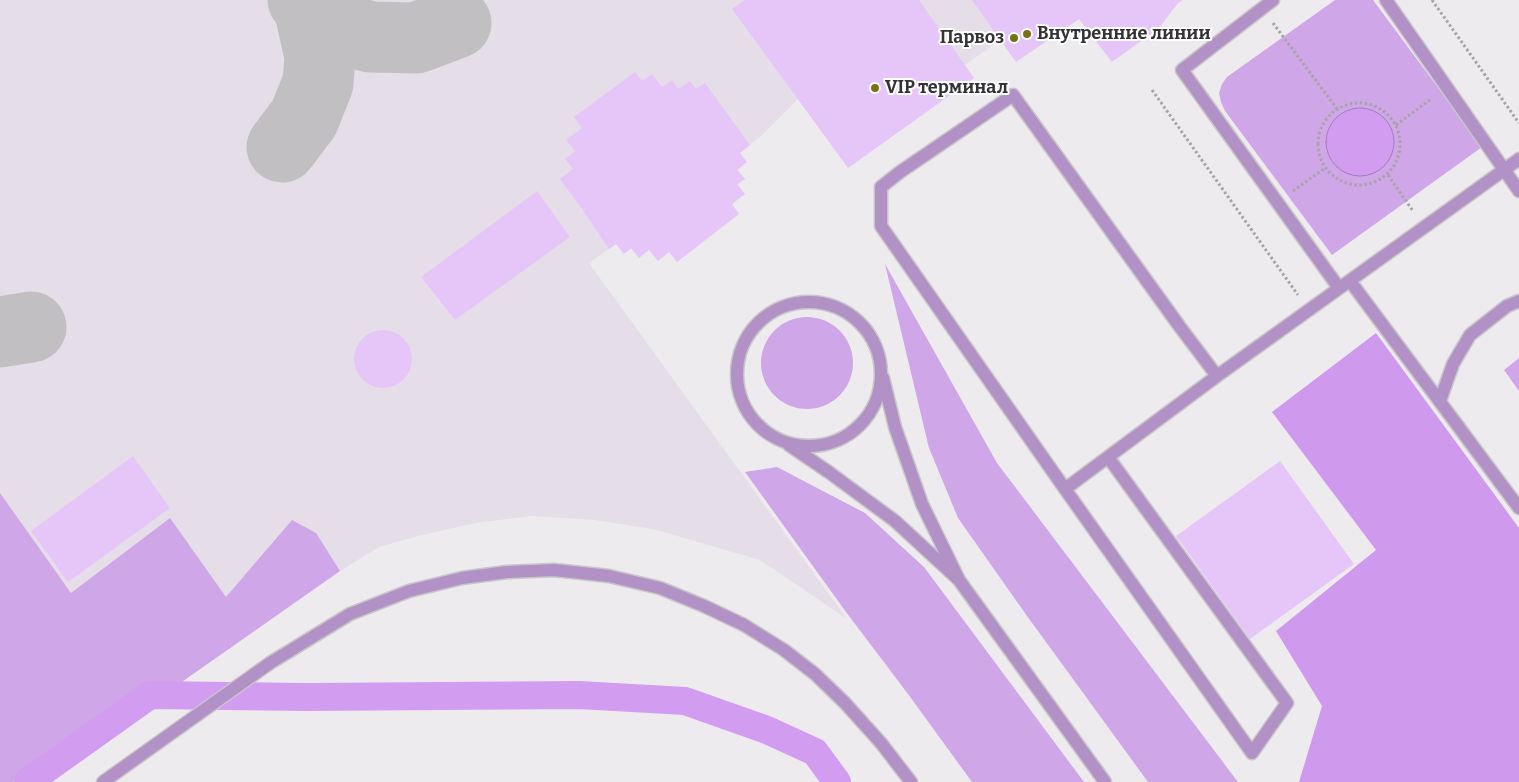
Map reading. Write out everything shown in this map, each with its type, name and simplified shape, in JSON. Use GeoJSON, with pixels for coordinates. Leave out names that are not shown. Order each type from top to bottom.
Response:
{"type":"FeatureCollection","features":[{"type":"Feature","properties":{"kind":"street"},"geometry":{"type":"LineString","coordinates":[[1273,0],[1182,70],[1339,288]]}},
{"type":"Feature","properties":{"kind":"street"},"geometry":{"type":"LineString","coordinates":[[1386,0],[1519,192]]}},
{"type":"Feature","properties":{"kind":"street"},"geometry":{"type":"LineString","coordinates":[[1108,457],[1287,703],[1252,754],[881,226],[880,187],[1013,94],[1217,376]]}},
{"type":"Feature","properties":{"kind":"street"},"geometry":{"type":"LineString","coordinates":[[1065,489],[1217,376],[1519,159]]}},
{"type":"Feature","properties":{"kind":"street"},"geometry":{"type":"LineString","coordinates":[[1350,281],[1519,508]]}},
{"type":"Feature","properties":{"kind":"street"},"geometry":{"type":"LineString","coordinates":[[1440,401],[1453,364],[1470,335],[1508,306],[1519,301]]}},
{"type":"Feature","properties":{"kind":"street"},"geometry":{"type":"LineString","coordinates":[[959,580],[895,522],[830,473],[785,442],[766,432],[749,416],[740,396],[736,374],[740,352],[750,332],[765,316],[786,305],[801,302],[831,304],[852,315],[868,331],[878,351],[895,427],[922,504],[959,580],[1105,782]]}},
{"type":"Feature","properties":{"kind":"street"},"geometry":{"type":"LineString","coordinates":[[785,442],[808,446],[831,443],[851,432],[868,417],[878,396],[882,374]]}},
{"type":"Feature","properties":{"kind":"street"},"geometry":{"type":"LineString","coordinates":[[103,782],[270,663],[350,614],[409,591],[462,578],[507,572],[554,570],[609,576],[660,588],[704,606],[744,626],[784,650],[821,680],[845,703],[881,743],[911,782]]}},
{"type":"Feature","properties":{"kind":"path"},"geometry":{"type":"LineString","coordinates":[[1432,0],[1519,123]]}},
{"type":"Feature","properties":{"kind":"path"},"geometry":{"type":"LineString","coordinates":[[1262,9],[1337,109]]}},
{"type":"Feature","properties":{"kind":"path"},"geometry":{"type":"LineString","coordinates":[[1396,126],[1447,88]]}},
{"type":"Feature","properties":{"kind":"path"},"geometry":{"type":"LineString","coordinates":[[1152,90],[1309,310]]}},
{"type":"Feature","properties":{"kind":"path"},"geometry":{"type":"LineString","coordinates":[[1363,103],[1376,107],[1388,114],[1396,126],[1400,138],[1400,152],[1388,175],[1374,182],[1361,185],[1347,184],[1334,178],[1325,168],[1319,156],[1320,130],[1327,118],[1337,109],[1349,104],[1363,103]]}},
{"type":"Feature","properties":{"kind":"path"},"geometry":{"type":"LineString","coordinates":[[1277,203],[1325,168]]}},
{"type":"Feature","properties":{"kind":"path"},"geometry":{"type":"LineString","coordinates":[[1388,175],[1425,227]]}},
{"type":"Feature","properties":{"kind":"shaded area"},"geometry":{"type":"Polygon","coordinates":[[[0,0],[1183,0],[1178,3],[1159,28],[1112,62],[1079,19],[1016,62],[1000,40],[965,65],[974,78],[848,168],[798,99],[761,136],[740,153],[747,162],[738,170],[745,179],[738,185],[745,194],[732,204],[739,214],[677,262],[669,252],[658,261],[649,250],[639,258],[631,249],[624,254],[616,244],[589,263],[847,619],[760,560],[653,529],[594,520],[531,516],[475,523],[379,547],[340,571],[176,686],[147,686],[13,782],[0,782],[0,0]]]}},
{"type":"Feature","properties":{"kind":"shaded area"},"geometry":{"type":"Polygon","coordinates":[[[1335,0],[1373,0],[1482,147],[1332,255],[1225,111],[1219,93],[1227,77],[1335,0]]]}},
{"type":"Feature","properties":{"kind":"shaded area"},"geometry":{"type":"Polygon","coordinates":[[[1360,108],[1373,110],[1384,118],[1392,129],[1394,142],[1392,155],[1384,166],[1373,174],[1360,176],[1347,174],[1336,166],[1328,155],[1326,142],[1328,129],[1336,118],[1347,110],[1360,108]]]}},
{"type":"Feature","properties":{"kind":"shaded area"},"geometry":{"type":"Polygon","coordinates":[[[885,264],[997,463],[1238,782],[1148,782],[958,518],[929,448],[885,264]]]}},
{"type":"Feature","properties":{"kind":"shaded area"},"geometry":{"type":"Polygon","coordinates":[[[807,317],[825,320],[840,330],[850,345],[853,363],[850,381],[840,396],[825,406],[807,409],[789,406],[774,396],[764,381],[761,363],[764,345],[774,330],[789,320],[807,317]]]}},
{"type":"Feature","properties":{"kind":"shaded area"},"geometry":{"type":"Polygon","coordinates":[[[1376,333],[1519,528],[1519,782],[1299,782],[1322,706],[1276,631],[1376,550],[1272,412],[1376,333]]]}},
{"type":"Feature","properties":{"kind":"shaded area"},"geometry":{"type":"Polygon","coordinates":[[[1519,358],[1519,391],[1504,370],[1519,358]]]}},
{"type":"Feature","properties":{"kind":"shaded area"},"geometry":{"type":"Polygon","coordinates":[[[777,467],[865,513],[924,567],[1084,782],[972,782],[745,472],[777,467]]]}},
{"type":"Feature","properties":{"kind":"shaded area"},"geometry":{"type":"Polygon","coordinates":[[[0,493],[71,593],[170,518],[226,597],[292,520],[316,533],[340,571],[176,686],[147,686],[13,782],[0,782],[0,493]]]}},
{"type":"Feature","properties":{"kind":"building","name":"VIP терминал"},"geometry":{"type":"Polygon","coordinates":[[[745,0],[919,0],[974,78],[848,168],[732,9],[745,0]]]}},
{"type":"Feature","properties":{"kind":"building","name":"Внутренние линии"},"geometry":{"type":"Polygon","coordinates":[[[972,0],[1183,0],[1178,3],[1159,28],[1112,62],[1079,19],[1016,62],[972,0]]]}},
{"type":"Feature","properties":{"kind":"building"},"geometry":{"type":"Polygon","coordinates":[[[635,72],[642,81],[652,74],[662,87],[672,80],[678,89],[690,81],[696,89],[705,83],[750,145],[740,153],[747,162],[737,170],[745,179],[737,184],[745,194],[732,204],[739,214],[677,262],[669,252],[658,261],[649,250],[639,258],[631,248],[624,254],[616,244],[609,249],[560,179],[573,169],[565,159],[575,151],[566,140],[582,128],[574,117],[635,72]]]}},
{"type":"Feature","properties":{"kind":"building"},"geometry":{"type":"Polygon","coordinates":[[[537,191],[570,237],[455,320],[421,277],[537,191]]]}},
{"type":"Feature","properties":{"kind":"building"},"geometry":{"type":"Polygon","coordinates":[[[383,330],[394,332],[407,343],[412,359],[410,370],[399,383],[383,388],[372,386],[359,375],[354,359],[356,348],[367,335],[383,330]]]}},
{"type":"Feature","properties":{"kind":"building"},"geometry":{"type":"Polygon","coordinates":[[[133,456],[170,508],[68,582],[31,531],[133,456]]]}},
{"type":"Feature","properties":{"kind":"building"},"geometry":{"type":"Polygon","coordinates":[[[1280,461],[1354,564],[1250,639],[1176,536],[1280,461]]]}},
{"type":"Feature","properties":{"kind":"waterway"},"geometry":{"type":"LineString","coordinates":[[28,782],[150,695],[306,697],[579,695],[685,701],[767,730],[815,752],[837,782]]}},
{"type":"Feature","properties":{"kind":"taxiway"},"geometry":{"type":"LineString","coordinates":[[303,0],[309,7],[337,27],[370,37],[416,38],[456,23]]}},
{"type":"Feature","properties":{"kind":"taxiway"},"geometry":{"type":"LineString","coordinates":[[282,147],[304,118],[318,83],[320,56],[309,7]]}},
{"type":"Feature","properties":{"kind":"taxiway"},"geometry":{"type":"LineString","coordinates":[[0,332],[31,327]]}},
{"type":"Feature","properties":{"kind":"place","name":"Внутренние линии"},"geometry":{"type":"Point","coordinates":[1027,34]}},
{"type":"Feature","properties":{"kind":"place","name":"Парвоз"},"geometry":{"type":"Point","coordinates":[1014,38]}},
{"type":"Feature","properties":{"kind":"place","name":"VIP терминал"},"geometry":{"type":"Point","coordinates":[875,88]}}]}
